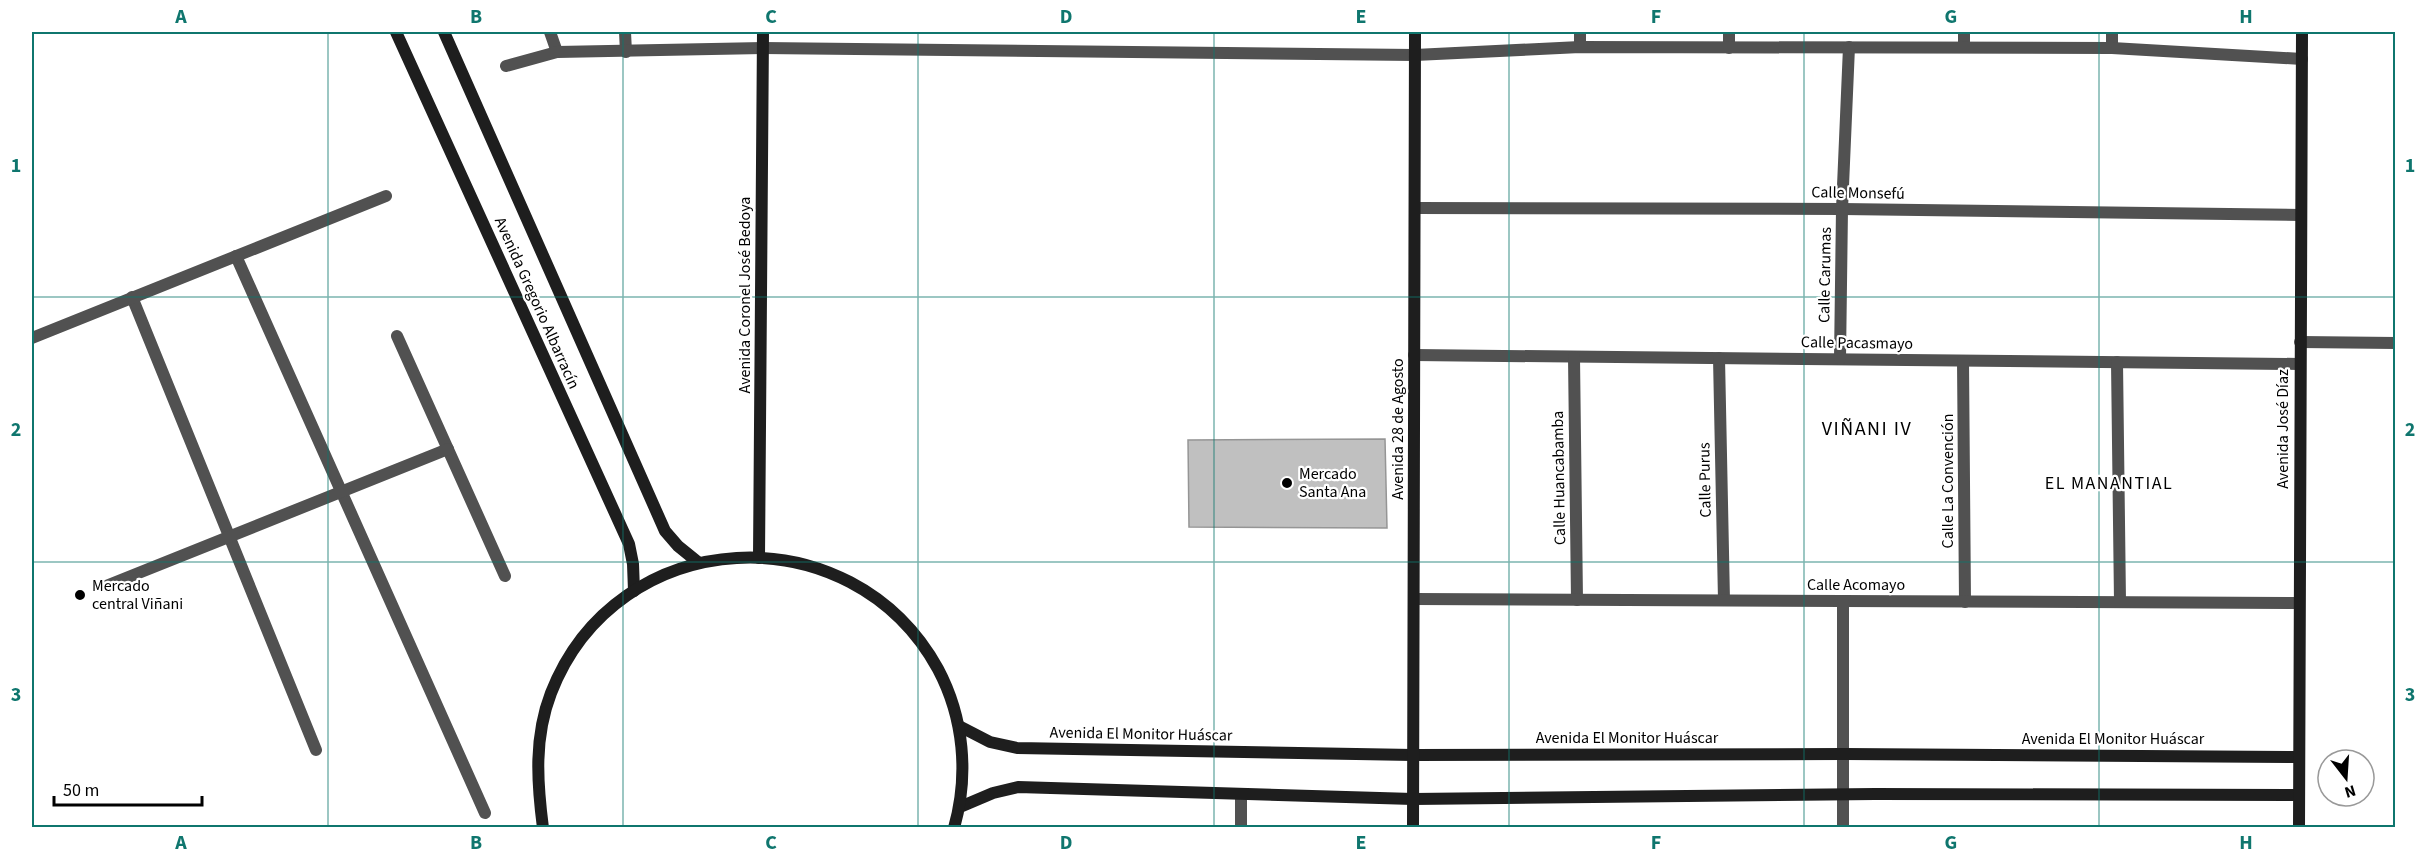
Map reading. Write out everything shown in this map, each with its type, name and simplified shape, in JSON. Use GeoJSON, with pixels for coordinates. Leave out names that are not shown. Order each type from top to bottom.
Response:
{"type":"FeatureCollection","features":[{"type":"Feature","properties":{"kind":"street","name":"Avenida Gregorio Albarracín"},"geometry":{"type":"LineString","coordinates":[[396,32],[628,543],[633,564],[634,591]]}},
{"type":"Feature","properties":{"kind":"street","name":"Avenida Gregorio Albarracín"},"geometry":{"type":"LineString","coordinates":[[444,32],[665,531],[678,546],[699,563]]}},
{"type":"Feature","properties":{"kind":"street"},"geometry":{"type":"LineString","coordinates":[[550,32],[557,52]]}},
{"type":"Feature","properties":{"kind":"street"},"geometry":{"type":"LineString","coordinates":[[625,32],[626,52]]}},
{"type":"Feature","properties":{"kind":"street","name":"Avenida Coronel José Bedoya"},"geometry":{"type":"LineString","coordinates":[[759,558],[763,32]]}},
{"type":"Feature","properties":{"kind":"street","name":"Avenida 28 de Agosto"},"geometry":{"type":"LineString","coordinates":[[1413,828],[1415,32]]}},
{"type":"Feature","properties":{"kind":"street"},"geometry":{"type":"LineString","coordinates":[[1580,32],[1580,47]]}},
{"type":"Feature","properties":{"kind":"street"},"geometry":{"type":"LineString","coordinates":[[1729,32],[1729,48]]}},
{"type":"Feature","properties":{"kind":"street"},"geometry":{"type":"LineString","coordinates":[[1964,32],[1964,47]]}},
{"type":"Feature","properties":{"kind":"street"},"geometry":{"type":"LineString","coordinates":[[2112,32],[2112,48]]}},
{"type":"Feature","properties":{"kind":"street","name":"Avenida José Díaz"},"geometry":{"type":"LineString","coordinates":[[2299,828],[2302,32]]}},
{"type":"Feature","properties":{"kind":"street"},"geometry":{"type":"LineString","coordinates":[[506,66],[557,52],[763,48],[1415,55],[1580,47],[2112,48],[2302,59]]}},
{"type":"Feature","properties":{"kind":"street","name":"Calle Carumas"},"geometry":{"type":"LineString","coordinates":[[1840,359],[1842,209],[1849,47]]}},
{"type":"Feature","properties":{"kind":"street"},"geometry":{"type":"LineString","coordinates":[[32,338],[386,196]]}},
{"type":"Feature","properties":{"kind":"street","name":"Calle Monsefú"},"geometry":{"type":"LineString","coordinates":[[1415,208],[1842,209],[2301,215]]}},
{"type":"Feature","properties":{"kind":"street"},"geometry":{"type":"LineString","coordinates":[[236,256],[485,813]]}},
{"type":"Feature","properties":{"kind":"street"},"geometry":{"type":"LineString","coordinates":[[132,297],[316,750]]}},
{"type":"Feature","properties":{"kind":"street"},"geometry":{"type":"LineString","coordinates":[[397,336],[505,576]]}},
{"type":"Feature","properties":{"kind":"street"},"geometry":{"type":"LineString","coordinates":[[2300,342],[2396,343]]}},
{"type":"Feature","properties":{"kind":"street","name":"Calle Pacasmayo"},"geometry":{"type":"LineString","coordinates":[[1414,355],[2300,364]]}},
{"type":"Feature","properties":{"kind":"street","name":"Calle Huancabamba"},"geometry":{"type":"LineString","coordinates":[[1574,357],[1577,600]]}},
{"type":"Feature","properties":{"kind":"street","name":"Calle Purus"},"geometry":{"type":"LineString","coordinates":[[1719,358],[1724,600]]}},
{"type":"Feature","properties":{"kind":"street","name":"Calle La Convención"},"geometry":{"type":"LineString","coordinates":[[1963,361],[1965,602]]}},
{"type":"Feature","properties":{"kind":"street"},"geometry":{"type":"LineString","coordinates":[[2117,362],[2120,602]]}},
{"type":"Feature","properties":{"kind":"street"},"geometry":{"type":"LineString","coordinates":[[106,586],[448,449]]}},
{"type":"Feature","properties":{"kind":"street"},"geometry":{"type":"LineString","coordinates":[[543,828],[537,780],[539,736],[551,693],[571,654],[599,619],[634,591],[654,579],[699,563],[741,557],[784,559],[826,570],[864,589],[898,616],[926,648],[946,685],[959,726],[963,767],[957,826]]}},
{"type":"Feature","properties":{"kind":"street","name":"Calle Acomayo"},"geometry":{"type":"LineString","coordinates":[[1414,599],[2299,603]]}},
{"type":"Feature","properties":{"kind":"street"},"geometry":{"type":"LineString","coordinates":[[1843,601],[1843,828]]}},
{"type":"Feature","properties":{"kind":"street","name":"Avenida El Monitor Huáscar"},"geometry":{"type":"LineString","coordinates":[[959,726],[990,742],[1017,748],[1413,755],[1844,754],[2298,757]]}},
{"type":"Feature","properties":{"kind":"street"},"geometry":{"type":"LineString","coordinates":[[960,807],[993,793],[1018,787],[1413,799],[1844,794],[2299,795]]}},
{"type":"Feature","properties":{"kind":"street"},"geometry":{"type":"LineString","coordinates":[[1241,794],[1241,828]]}},
{"type":"Feature","properties":{"kind":"building","name":"Mercado Santa Ana"},"geometry":{"type":"Polygon","coordinates":[[[1385,439],[1387,528],[1189,527],[1188,440],[1385,439]]]}},
{"type":"Feature","properties":{"kind":"place","name":"Mercado Santa Ana"},"geometry":{"type":"Point","coordinates":[1287,483]}},
{"type":"Feature","properties":{"kind":"place","name":"Mercado central Viñani"},"geometry":{"type":"Point","coordinates":[80,595]}},
{"type":"Feature","properties":{"kind":"district","name":"VIÑANI IV"},"geometry":{"type":"Point","coordinates":[1867,429]}},
{"type":"Feature","properties":{"kind":"district","name":"EL MANANTIAL"},"geometry":{"type":"Point","coordinates":[2109,483]}}]}
